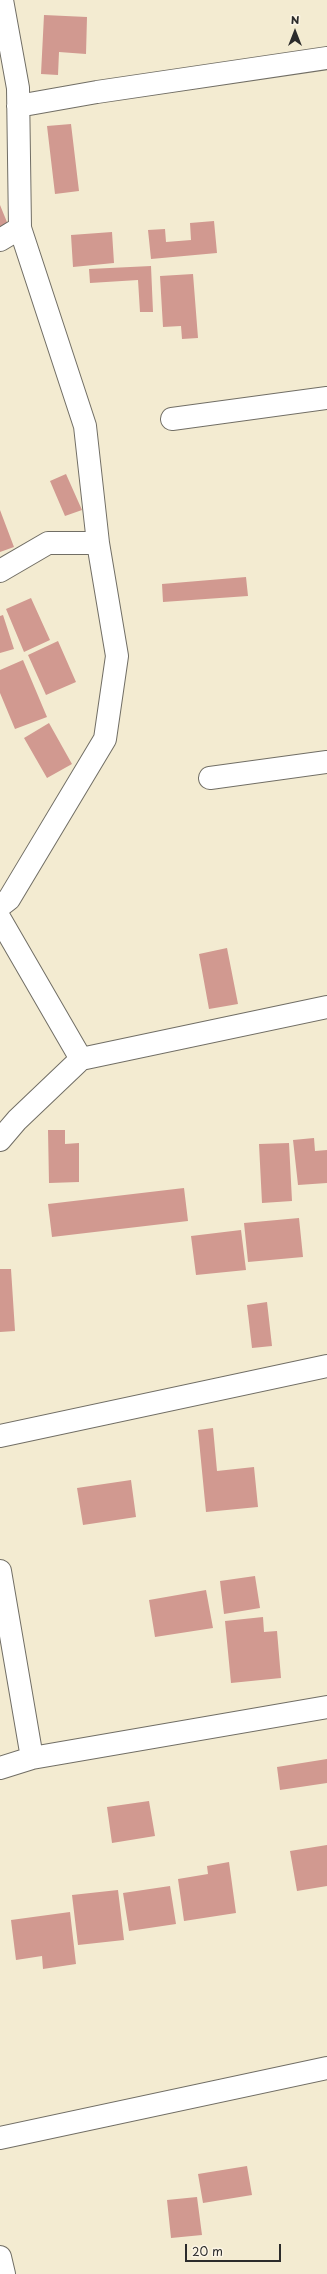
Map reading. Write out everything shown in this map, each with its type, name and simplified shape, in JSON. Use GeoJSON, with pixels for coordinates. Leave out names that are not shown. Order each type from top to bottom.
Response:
{"type":"FeatureCollection","features":[{"type":"Feature","properties":{"kind":"street"},"geometry":{"type":"LineString","coordinates":[[0,906],[8,899],[105,739],[117,656],[98,543],[85,426],[20,228],[18,88],[2,0]]}},
{"type":"Feature","properties":{"kind":"street"},"geometry":{"type":"LineString","coordinates":[[18,106],[97,92],[327,58]]}},
{"type":"Feature","properties":{"kind":"street"},"geometry":{"type":"LineString","coordinates":[[0,240],[20,228]]}},
{"type":"Feature","properties":{"kind":"street"},"geometry":{"type":"LineString","coordinates":[[172,419],[327,398]]}},
{"type":"Feature","properties":{"kind":"street"},"geometry":{"type":"LineString","coordinates":[[0,571],[48,543],[98,543]]}},
{"type":"Feature","properties":{"kind":"street"},"geometry":{"type":"LineString","coordinates":[[210,778],[327,762]]}},
{"type":"Feature","properties":{"kind":"street"},"geometry":{"type":"LineString","coordinates":[[0,919],[81,1059]]}},
{"type":"Feature","properties":{"kind":"street"},"geometry":{"type":"LineString","coordinates":[[0,1140],[17,1120],[81,1059],[327,1007]]}},
{"type":"Feature","properties":{"kind":"street"},"geometry":{"type":"LineString","coordinates":[[0,1436],[327,1366]]}},
{"type":"Feature","properties":{"kind":"street"},"geometry":{"type":"LineString","coordinates":[[0,1571],[32,1758]]}},
{"type":"Feature","properties":{"kind":"street"},"geometry":{"type":"LineString","coordinates":[[0,1768],[32,1758],[327,1707]]}},
{"type":"Feature","properties":{"kind":"street"},"geometry":{"type":"LineString","coordinates":[[0,2138],[327,2068]]}},
{"type":"Feature","properties":{"kind":"street"},"geometry":{"type":"LineString","coordinates":[[0,2256],[4,2274]]}},
{"type":"Feature","properties":{"kind":"building"},"geometry":{"type":"Polygon","coordinates":[[[44,15],[87,17],[86,54],[59,52],[58,75],[41,74],[44,15]]]}},
{"type":"Feature","properties":{"kind":"building"},"geometry":{"type":"Polygon","coordinates":[[[71,124],[79,191],[55,194],[47,126],[71,124]]]}},
{"type":"Feature","properties":{"kind":"building"},"geometry":{"type":"Polygon","coordinates":[[[0,205],[9,227],[0,230],[0,205]]]}},
{"type":"Feature","properties":{"kind":"building"},"geometry":{"type":"Polygon","coordinates":[[[214,221],[217,253],[151,259],[148,230],[165,229],[166,242],[191,240],[190,223],[214,221]]]}},
{"type":"Feature","properties":{"kind":"building"},"geometry":{"type":"Polygon","coordinates":[[[112,232],[114,263],[73,267],[71,235],[112,232]]]}},
{"type":"Feature","properties":{"kind":"building"},"geometry":{"type":"Polygon","coordinates":[[[151,266],[153,312],[140,312],[138,280],[90,283],[89,269],[151,266]]]}},
{"type":"Feature","properties":{"kind":"building"},"geometry":{"type":"Polygon","coordinates":[[[193,274],[198,338],[182,339],[181,326],[163,327],[160,276],[193,274]]]}},
{"type":"Feature","properties":{"kind":"building"},"geometry":{"type":"Polygon","coordinates":[[[66,474],[82,510],[65,516],[50,481],[66,474]]]}},
{"type":"Feature","properties":{"kind":"building"},"geometry":{"type":"Polygon","coordinates":[[[0,510],[14,547],[0,552],[0,510]]]}},
{"type":"Feature","properties":{"kind":"building"},"geometry":{"type":"Polygon","coordinates":[[[246,577],[248,596],[163,602],[162,584],[246,577]]]}},
{"type":"Feature","properties":{"kind":"building"},"geometry":{"type":"Polygon","coordinates":[[[31,598],[50,640],[24,652],[6,609],[31,598]]]}},
{"type":"Feature","properties":{"kind":"building"},"geometry":{"type":"Polygon","coordinates":[[[3,615],[14,649],[0,653],[0,616],[3,615]]]}},
{"type":"Feature","properties":{"kind":"building"},"geometry":{"type":"Polygon","coordinates":[[[58,641],[76,682],[46,695],[28,655],[58,641]]]}},
{"type":"Feature","properties":{"kind":"building"},"geometry":{"type":"Polygon","coordinates":[[[23,660],[47,717],[15,729],[0,693],[0,670],[23,660]]]}},
{"type":"Feature","properties":{"kind":"building"},"geometry":{"type":"Polygon","coordinates":[[[49,723],[72,764],[47,778],[24,738],[49,723]]]}},
{"type":"Feature","properties":{"kind":"building"},"geometry":{"type":"Polygon","coordinates":[[[227,948],[238,1004],[209,1009],[199,954],[227,948]]]}},
{"type":"Feature","properties":{"kind":"building"},"geometry":{"type":"Polygon","coordinates":[[[48,1130],[65,1130],[65,1144],[79,1143],[79,1182],[49,1183],[48,1130]]]}},
{"type":"Feature","properties":{"kind":"building"},"geometry":{"type":"Polygon","coordinates":[[[314,1138],[315,1151],[327,1150],[327,1183],[298,1185],[293,1140],[314,1138]]]}},
{"type":"Feature","properties":{"kind":"building"},"geometry":{"type":"Polygon","coordinates":[[[289,1143],[292,1201],[262,1203],[259,1144],[289,1143]]]}},
{"type":"Feature","properties":{"kind":"building"},"geometry":{"type":"Polygon","coordinates":[[[184,1188],[188,1221],[52,1237],[48,1204],[184,1188]]]}},
{"type":"Feature","properties":{"kind":"building"},"geometry":{"type":"Polygon","coordinates":[[[299,1218],[303,1257],[248,1262],[244,1223],[299,1218]]]}},
{"type":"Feature","properties":{"kind":"building"},"geometry":{"type":"Polygon","coordinates":[[[241,1230],[246,1270],[196,1275],[191,1236],[241,1230]]]}},
{"type":"Feature","properties":{"kind":"building"},"geometry":{"type":"Polygon","coordinates":[[[0,1269],[11,1269],[15,1331],[0,1332],[0,1269]]]}},
{"type":"Feature","properties":{"kind":"building"},"geometry":{"type":"Polygon","coordinates":[[[267,1302],[272,1346],[252,1348],[247,1305],[267,1302]]]}},
{"type":"Feature","properties":{"kind":"building"},"geometry":{"type":"Polygon","coordinates":[[[213,1428],[217,1471],[254,1467],[258,1507],[206,1512],[198,1430],[213,1428]]]}},
{"type":"Feature","properties":{"kind":"building"},"geometry":{"type":"Polygon","coordinates":[[[131,1480],[136,1517],[83,1525],[77,1488],[131,1480]]]}},
{"type":"Feature","properties":{"kind":"building"},"geometry":{"type":"Polygon","coordinates":[[[255,1576],[260,1608],[224,1614],[220,1581],[255,1576]]]}},
{"type":"Feature","properties":{"kind":"building"},"geometry":{"type":"Polygon","coordinates":[[[206,1590],[213,1628],[155,1637],[149,1600],[206,1590]]]}},
{"type":"Feature","properties":{"kind":"building"},"geometry":{"type":"Polygon","coordinates":[[[263,1617],[264,1632],[277,1631],[281,1678],[231,1683],[225,1621],[263,1617]]]}},
{"type":"Feature","properties":{"kind":"building"},"geometry":{"type":"Polygon","coordinates":[[[327,1759],[327,1783],[280,1790],[277,1767],[327,1759]]]}},
{"type":"Feature","properties":{"kind":"building"},"geometry":{"type":"Polygon","coordinates":[[[149,1801],[155,1836],[112,1843],[107,1807],[149,1801]]]}},
{"type":"Feature","properties":{"kind":"building"},"geometry":{"type":"Polygon","coordinates":[[[327,1845],[327,1886],[297,1891],[290,1851],[327,1845]]]}},
{"type":"Feature","properties":{"kind":"building"},"geometry":{"type":"Polygon","coordinates":[[[229,1862],[236,1913],[184,1921],[178,1879],[208,1874],[207,1866],[229,1862]]]}},
{"type":"Feature","properties":{"kind":"building"},"geometry":{"type":"Polygon","coordinates":[[[170,1886],[176,1924],[129,1931],[123,1893],[170,1886]]]}},
{"type":"Feature","properties":{"kind":"building"},"geometry":{"type":"Polygon","coordinates":[[[118,1890],[124,1940],[78,1945],[72,1895],[118,1890]]]}},
{"type":"Feature","properties":{"kind":"building"},"geometry":{"type":"Polygon","coordinates":[[[70,1912],[76,1964],[43,1969],[42,1956],[16,1960],[11,1920],[70,1912]]]}},
{"type":"Feature","properties":{"kind":"building"},"geometry":{"type":"Polygon","coordinates":[[[247,2166],[252,2195],[203,2203],[198,2174],[247,2166]]]}},
{"type":"Feature","properties":{"kind":"building"},"geometry":{"type":"Polygon","coordinates":[[[197,2197],[202,2235],[171,2238],[167,2200],[197,2197]]]}}]}
